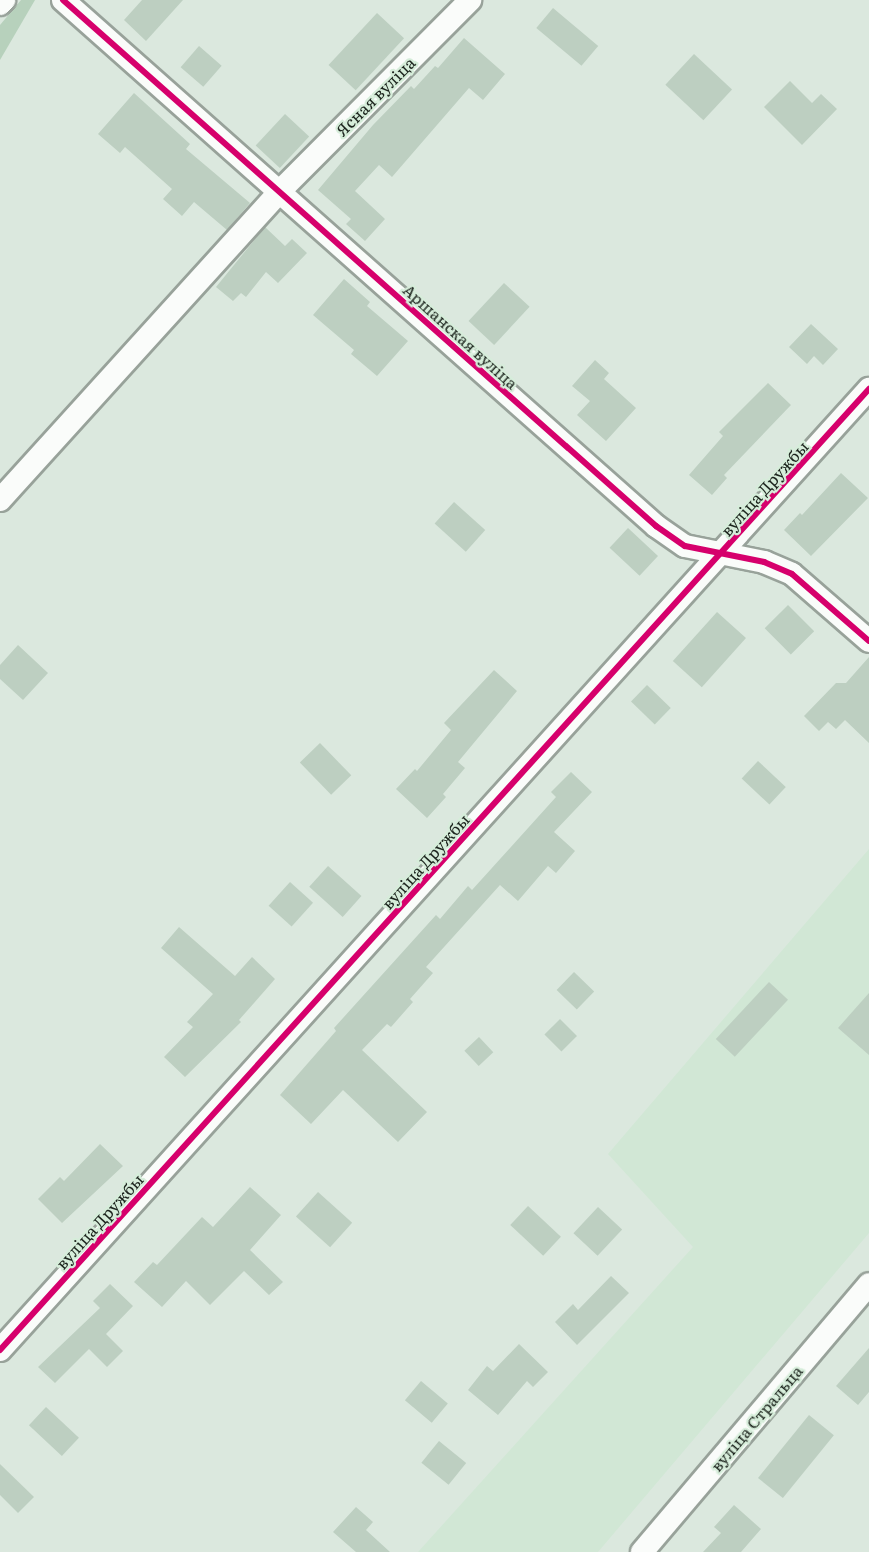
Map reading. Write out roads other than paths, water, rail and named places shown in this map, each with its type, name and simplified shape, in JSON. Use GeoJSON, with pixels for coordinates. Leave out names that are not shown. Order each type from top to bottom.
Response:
{"type":"FeatureCollection","features":[{"type":"Feature","properties":{"kind":"street"},"geometry":{"type":"LineString","coordinates":[[0,4],[4,0]]}},
{"type":"Feature","properties":{"kind":"street","name":"Аршанская вуліца"},"geometry":{"type":"LineString","coordinates":[[63,0],[656,526],[685,546],[724,552],[764,562],[792,574],[869,641]]}},
{"type":"Feature","properties":{"kind":"street","name":"Ясная вуліца"},"geometry":{"type":"LineString","coordinates":[[0,500],[279,192],[470,0]]}},
{"type":"Feature","properties":{"kind":"street","name":"вуліца Дружбы"},"geometry":{"type":"LineString","coordinates":[[0,1350],[869,389]]}},
{"type":"Feature","properties":{"kind":"street","name":"вуліца Стральца"},"geometry":{"type":"LineString","coordinates":[[642,1552],[869,1284]]}}]}
